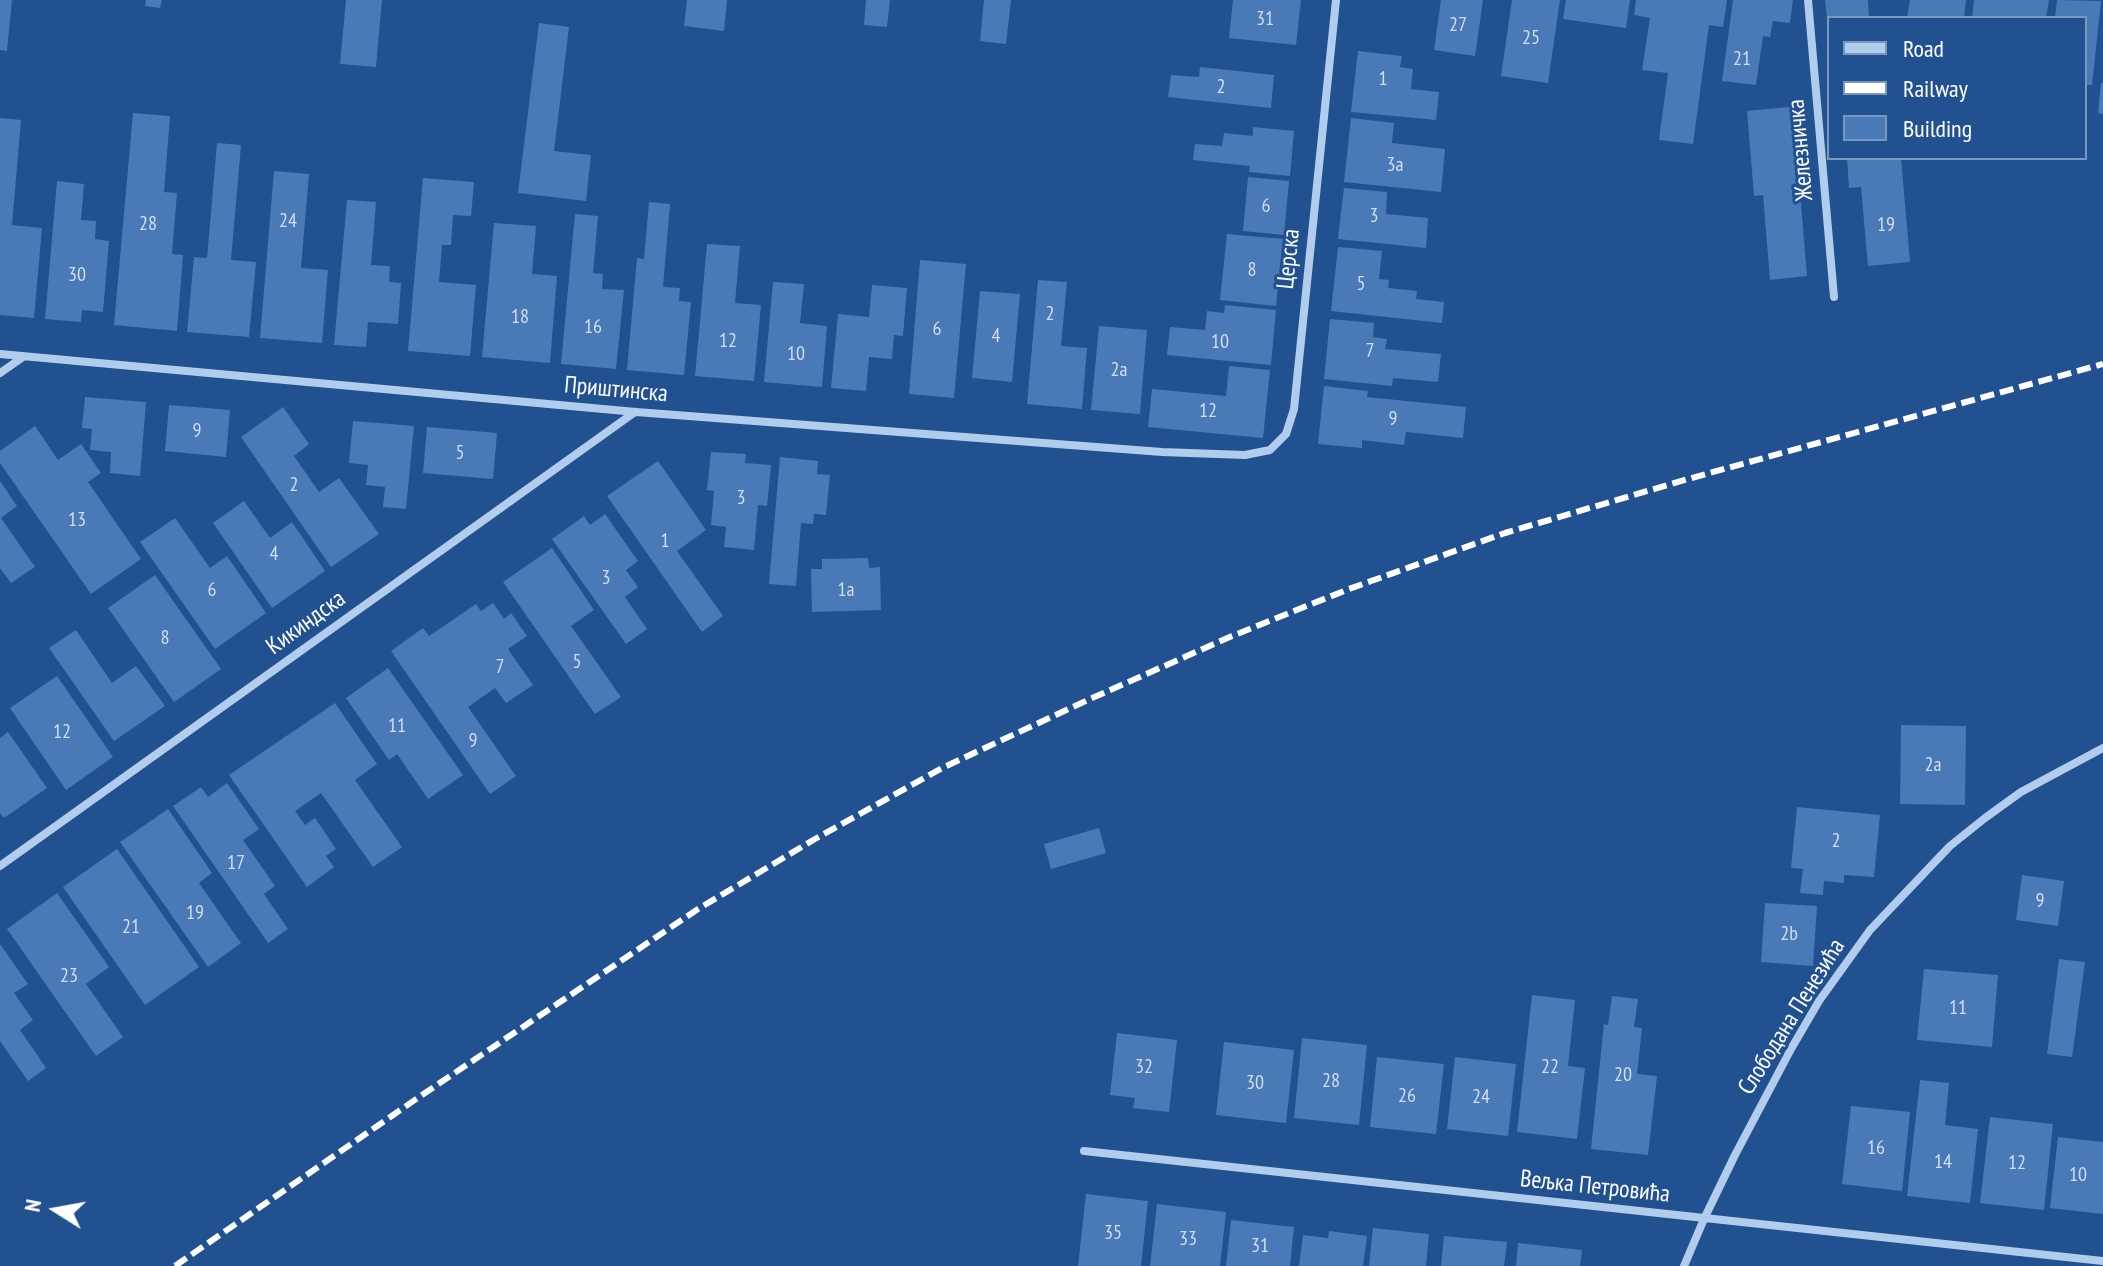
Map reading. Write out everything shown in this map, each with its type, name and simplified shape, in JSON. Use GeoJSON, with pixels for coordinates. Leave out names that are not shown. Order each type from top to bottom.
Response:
{"type":"FeatureCollection","features":[{"type":"Feature","properties":{"kind":"street","name":"Церска"},"geometry":{"type":"LineString","coordinates":[[1206,454],[1245,455],[1270,450],[1286,434],[1294,409],[1336,0]]}},
{"type":"Feature","properties":{"kind":"street","name":"Железничка"},"geometry":{"type":"LineString","coordinates":[[1808,0],[1834,297]]}},
{"type":"Feature","properties":{"kind":"street","name":"Приштинска"},"geometry":{"type":"LineString","coordinates":[[0,354],[636,412],[1206,454]]}},
{"type":"Feature","properties":{"kind":"street"},"geometry":{"type":"LineString","coordinates":[[0,373],[24,356]]}},
{"type":"Feature","properties":{"kind":"street","name":"Кикиндска"},"geometry":{"type":"LineString","coordinates":[[0,866],[636,412]]}},
{"type":"Feature","properties":{"kind":"street","name":"Слободана Пенезића"},"geometry":{"type":"LineString","coordinates":[[1684,1266],[1746,1132],[1791,1049],[1819,1001],[1870,930],[1950,846],[1985,818],[2021,792],[2103,748]]}},
{"type":"Feature","properties":{"kind":"street","name":"Вељка Петровића"},"geometry":{"type":"LineString","coordinates":[[1084,1151],[2103,1261]]}},
{"type":"Feature","properties":{"kind":"building"},"geometry":{"type":"Polygon","coordinates":[[[0,0],[12,0],[7,51],[0,50],[0,0]]]}},
{"type":"Feature","properties":{"kind":"building"},"geometry":{"type":"Polygon","coordinates":[[[146,0],[162,0],[160,8],[145,6],[146,0]]]}},
{"type":"Feature","properties":{"kind":"building"},"geometry":{"type":"Polygon","coordinates":[[[346,0],[382,0],[376,67],[340,64],[346,0]]]}},
{"type":"Feature","properties":{"kind":"building"},"geometry":{"type":"Polygon","coordinates":[[[687,0],[727,0],[724,31],[684,26],[687,0]]]}},
{"type":"Feature","properties":{"kind":"building"},"geometry":{"type":"Polygon","coordinates":[[[866,0],[890,0],[887,27],[864,25],[866,0]]]}},
{"type":"Feature","properties":{"kind":"building"},"geometry":{"type":"Polygon","coordinates":[[[984,0],[1011,0],[1006,44],[980,41],[984,0]]]}},
{"type":"Feature","properties":{"kind":"building"},"geometry":{"type":"Polygon","coordinates":[[[1233,0],[1301,0],[1296,45],[1229,38],[1233,0]]]}},
{"type":"Feature","properties":{"kind":"building"},"geometry":{"type":"Polygon","coordinates":[[[1441,0],[1483,0],[1475,56],[1434,50],[1441,0]]]}},
{"type":"Feature","properties":{"kind":"building"},"geometry":{"type":"Polygon","coordinates":[[[1512,0],[1560,0],[1548,83],[1501,76],[1512,0]]]}},
{"type":"Feature","properties":{"kind":"building"},"geometry":{"type":"Polygon","coordinates":[[[1566,0],[1630,0],[1626,28],[1563,19],[1566,0]]]}},
{"type":"Feature","properties":{"kind":"building"},"geometry":{"type":"Polygon","coordinates":[[[1636,0],[1727,0],[1723,27],[1709,25],[1693,144],[1659,140],[1668,73],[1642,70],[1650,18],[1634,15],[1636,0]]]}},
{"type":"Feature","properties":{"kind":"building"},"geometry":{"type":"Polygon","coordinates":[[[1733,0],[1793,0],[1790,23],[1773,21],[1770,37],[1763,36],[1756,85],[1722,81],[1733,0]]]}},
{"type":"Feature","properties":{"kind":"building"},"geometry":{"type":"Polygon","coordinates":[[[1825,0],[1868,0],[1869,16],[1827,18],[1825,0]]]}},
{"type":"Feature","properties":{"kind":"building"},"geometry":{"type":"Polygon","coordinates":[[[1910,0],[1966,0],[1964,16],[1907,16],[1910,0]]]}},
{"type":"Feature","properties":{"kind":"building"},"geometry":{"type":"Polygon","coordinates":[[[1974,0],[2049,0],[2046,16],[1972,16],[1974,0]]]}},
{"type":"Feature","properties":{"kind":"building"},"geometry":{"type":"Polygon","coordinates":[[[2057,0],[2101,1],[2092,85],[2087,85],[2087,16],[2055,16],[2057,0]]]}},
{"type":"Feature","properties":{"kind":"building"},"geometry":{"type":"Polygon","coordinates":[[[539,23],[569,27],[554,151],[591,155],[586,201],[518,193],[539,23]]]}},
{"type":"Feature","properties":{"kind":"building"},"geometry":{"type":"Polygon","coordinates":[[[1358,51],[1402,56],[1400,67],[1413,69],[1411,89],[1439,92],[1436,120],[1351,112],[1358,51]]]}},
{"type":"Feature","properties":{"kind":"building"},"geometry":{"type":"Polygon","coordinates":[[[1200,67],[1274,75],[1271,108],[1168,97],[1171,75],[1199,77],[1200,67]]]}},
{"type":"Feature","properties":{"kind":"building"},"geometry":{"type":"Polygon","coordinates":[[[2103,83],[2103,114],[2098,113],[2103,83]]]}},
{"type":"Feature","properties":{"kind":"building"},"geometry":{"type":"Polygon","coordinates":[[[1799,106],[1807,192],[1800,192],[1807,276],[1770,280],[1763,195],[1754,196],[1747,111],[1799,106]]]}},
{"type":"Feature","properties":{"kind":"building"},"geometry":{"type":"Polygon","coordinates":[[[133,113],[170,116],[164,192],[177,193],[172,254],[183,255],[177,331],[114,325],[133,113]]]}},
{"type":"Feature","properties":{"kind":"building"},"geometry":{"type":"Polygon","coordinates":[[[0,118],[21,120],[12,225],[42,228],[34,318],[0,315],[0,118]]]}},
{"type":"Feature","properties":{"kind":"building"},"geometry":{"type":"Polygon","coordinates":[[[1351,118],[1394,123],[1392,143],[1445,149],[1441,192],[1344,182],[1351,118]]]}},
{"type":"Feature","properties":{"kind":"building"},"geometry":{"type":"Polygon","coordinates":[[[1253,127],[1294,131],[1290,176],[1249,172],[1250,166],[1193,160],[1195,144],[1222,146],[1224,133],[1253,136],[1253,127]]]}},
{"type":"Feature","properties":{"kind":"building"},"geometry":{"type":"Polygon","coordinates":[[[217,143],[241,145],[231,260],[256,262],[249,337],[187,332],[194,257],[207,258],[217,143]]]}},
{"type":"Feature","properties":{"kind":"building"},"geometry":{"type":"Polygon","coordinates":[[[1847,160],[1901,160],[1910,262],[1868,266],[1861,187],[1849,188],[1847,160]]]}},
{"type":"Feature","properties":{"kind":"building"},"geometry":{"type":"Polygon","coordinates":[[[274,171],[309,174],[301,268],[328,270],[322,343],[260,338],[274,171]]]}},
{"type":"Feature","properties":{"kind":"building"},"geometry":{"type":"Polygon","coordinates":[[[1248,177],[1289,181],[1284,235],[1243,231],[1248,177]]]}},
{"type":"Feature","properties":{"kind":"building"},"geometry":{"type":"Polygon","coordinates":[[[423,178],[474,182],[471,216],[453,215],[451,245],[442,245],[439,282],[476,285],[470,356],[408,351],[423,178]]]}},
{"type":"Feature","properties":{"kind":"building"},"geometry":{"type":"Polygon","coordinates":[[[57,181],[84,184],[81,220],[96,221],[95,239],[109,241],[103,312],[82,310],[81,322],[45,319],[57,181]]]}},
{"type":"Feature","properties":{"kind":"building"},"geometry":{"type":"Polygon","coordinates":[[[1344,188],[1387,192],[1386,214],[1428,218],[1426,248],[1338,239],[1344,188]]]}},
{"type":"Feature","properties":{"kind":"building"},"geometry":{"type":"Polygon","coordinates":[[[347,200],[376,202],[371,265],[390,266],[389,282],[401,283],[398,324],[368,322],[366,347],[334,345],[347,200]]]}},
{"type":"Feature","properties":{"kind":"building"},"geometry":{"type":"Polygon","coordinates":[[[649,202],[670,204],[663,287],[680,288],[679,301],[691,302],[684,375],[627,370],[637,258],[644,259],[649,202]]]}},
{"type":"Feature","properties":{"kind":"building"},"geometry":{"type":"Polygon","coordinates":[[[575,214],[598,216],[593,273],[603,274],[602,289],[624,290],[616,369],[561,364],[575,214]]]}},
{"type":"Feature","properties":{"kind":"building"},"geometry":{"type":"Polygon","coordinates":[[[494,223],[536,226],[532,274],[557,276],[550,363],[482,357],[494,223]]]}},
{"type":"Feature","properties":{"kind":"building"},"geometry":{"type":"Polygon","coordinates":[[[1227,234],[1283,239],[1276,306],[1220,300],[1227,234]]]}},
{"type":"Feature","properties":{"kind":"building"},"geometry":{"type":"Polygon","coordinates":[[[707,244],[740,246],[735,303],[761,305],[754,381],[695,376],[707,244]]]}},
{"type":"Feature","properties":{"kind":"building"},"geometry":{"type":"Polygon","coordinates":[[[1338,247],[1382,251],[1379,279],[1389,280],[1388,288],[1417,291],[1416,299],[1444,302],[1442,323],[1331,311],[1338,247]]]}},
{"type":"Feature","properties":{"kind":"building"},"geometry":{"type":"Polygon","coordinates":[[[920,260],[966,264],[954,398],[909,394],[920,260]]]}},
{"type":"Feature","properties":{"kind":"building"},"geometry":{"type":"Polygon","coordinates":[[[1038,280],[1067,282],[1061,346],[1087,348],[1082,409],[1027,404],[1038,280]]]}},
{"type":"Feature","properties":{"kind":"building"},"geometry":{"type":"Polygon","coordinates":[[[773,282],[804,284],[800,323],[827,326],[822,387],[764,382],[773,282]]]}},
{"type":"Feature","properties":{"kind":"building"},"geometry":{"type":"Polygon","coordinates":[[[872,285],[907,288],[903,336],[894,335],[892,359],[869,357],[866,391],[831,388],[838,314],[869,317],[872,285]]]}},
{"type":"Feature","properties":{"kind":"building"},"geometry":{"type":"Polygon","coordinates":[[[980,291],[1020,294],[1012,382],[972,378],[980,291]]]}},
{"type":"Feature","properties":{"kind":"building"},"geometry":{"type":"Polygon","coordinates":[[[1225,305],[1276,310],[1271,365],[1167,355],[1170,327],[1205,330],[1207,311],[1224,313],[1225,305]]]}},
{"type":"Feature","properties":{"kind":"building"},"geometry":{"type":"Polygon","coordinates":[[[1330,319],[1374,323],[1373,337],[1387,339],[1385,349],[1441,354],[1438,382],[1393,378],[1392,386],[1324,379],[1330,319]]]}},
{"type":"Feature","properties":{"kind":"building"},"geometry":{"type":"Polygon","coordinates":[[[1099,326],[1147,330],[1140,414],[1091,410],[1099,326]]]}},
{"type":"Feature","properties":{"kind":"building"},"geometry":{"type":"Polygon","coordinates":[[[1229,366],[1270,370],[1263,438],[1148,427],[1152,389],[1226,396],[1229,366]]]}},
{"type":"Feature","properties":{"kind":"building"},"geometry":{"type":"Polygon","coordinates":[[[1324,386],[1368,391],[1367,397],[1466,407],[1463,438],[1406,432],[1404,445],[1362,440],[1362,448],[1318,444],[1324,386]]]}},
{"type":"Feature","properties":{"kind":"building"},"geometry":{"type":"Polygon","coordinates":[[[85,397],[146,402],[140,476],[110,473],[111,452],[90,450],[92,429],[82,428],[85,397]]]}},
{"type":"Feature","properties":{"kind":"building"},"geometry":{"type":"Polygon","coordinates":[[[169,405],[230,410],[226,457],[165,451],[169,405]]]}},
{"type":"Feature","properties":{"kind":"building"},"geometry":{"type":"Polygon","coordinates":[[[283,407],[309,444],[294,456],[319,492],[339,478],[379,534],[331,567],[241,437],[283,407]]]}},
{"type":"Feature","properties":{"kind":"building"},"geometry":{"type":"Polygon","coordinates":[[[353,421],[414,426],[406,509],[383,507],[385,487],[366,485],[368,465],[349,463],[353,421]]]}},
{"type":"Feature","properties":{"kind":"building"},"geometry":{"type":"Polygon","coordinates":[[[35,426],[58,460],[81,444],[101,473],[88,482],[141,559],[91,594],[0,463],[0,451],[35,426]]]}},
{"type":"Feature","properties":{"kind":"building"},"geometry":{"type":"Polygon","coordinates":[[[427,427],[497,433],[493,479],[423,473],[427,427]]]}},
{"type":"Feature","properties":{"kind":"building"},"geometry":{"type":"Polygon","coordinates":[[[711,452],[746,454],[745,463],[771,465],[767,506],[758,505],[754,550],[724,547],[726,527],[711,525],[714,491],[707,490],[711,452]]]}},
{"type":"Feature","properties":{"kind":"building"},"geometry":{"type":"Polygon","coordinates":[[[780,457],[818,461],[817,474],[830,475],[826,515],[814,514],[813,524],[801,523],[796,586],[769,584],[780,457]]]}},
{"type":"Feature","properties":{"kind":"building"},"geometry":{"type":"Polygon","coordinates":[[[658,461],[706,530],[677,551],[723,616],[702,632],[607,496],[658,461]]]}},
{"type":"Feature","properties":{"kind":"building"},"geometry":{"type":"Polygon","coordinates":[[[0,481],[17,506],[1,518],[35,567],[11,583],[0,568],[0,481]]]}},
{"type":"Feature","properties":{"kind":"building"},"geometry":{"type":"Polygon","coordinates":[[[244,501],[270,538],[292,522],[325,571],[272,608],[213,523],[244,501]]]}},
{"type":"Feature","properties":{"kind":"building"},"geometry":{"type":"Polygon","coordinates":[[[605,514],[638,561],[626,570],[638,587],[625,597],[647,629],[626,644],[552,539],[584,516],[590,525],[605,514]]]}},
{"type":"Feature","properties":{"kind":"building"},"geometry":{"type":"Polygon","coordinates":[[[175,518],[210,568],[227,556],[266,613],[215,649],[140,542],[175,518]]]}},
{"type":"Feature","properties":{"kind":"building"},"geometry":{"type":"Polygon","coordinates":[[[552,548],[594,610],[571,626],[621,697],[595,714],[503,582],[552,548]]]}},
{"type":"Feature","properties":{"kind":"building"},"geometry":{"type":"Polygon","coordinates":[[[868,558],[869,568],[880,567],[881,610],[812,612],[811,569],[822,569],[822,559],[868,558]]]}},
{"type":"Feature","properties":{"kind":"building"},"geometry":{"type":"Polygon","coordinates":[[[155,575],[221,669],[174,702],[108,608],[155,575]]]}},
{"type":"Feature","properties":{"kind":"building"},"geometry":{"type":"Polygon","coordinates":[[[493,603],[504,619],[511,613],[527,636],[508,649],[533,685],[506,703],[495,688],[468,707],[516,776],[490,794],[391,651],[423,628],[429,636],[476,604],[481,611],[493,603]]]}},
{"type":"Feature","properties":{"kind":"building"},"geometry":{"type":"Polygon","coordinates":[[[76,630],[112,683],[136,666],[165,706],[114,741],[49,648],[76,630]]]}},
{"type":"Feature","properties":{"kind":"building"},"geometry":{"type":"Polygon","coordinates":[[[388,668],[463,775],[428,799],[397,754],[389,760],[346,698],[388,668]]]}},
{"type":"Feature","properties":{"kind":"building"},"geometry":{"type":"Polygon","coordinates":[[[57,676],[113,757],[66,790],[10,708],[57,676]]]}},
{"type":"Feature","properties":{"kind":"building"},"geometry":{"type":"Polygon","coordinates":[[[335,703],[377,764],[355,780],[402,847],[373,867],[321,793],[295,811],[305,825],[315,818],[336,849],[326,856],[334,867],[307,887],[229,775],[335,703]]]}},
{"type":"Feature","properties":{"kind":"building"},"geometry":{"type":"Polygon","coordinates":[[[1901,725],[1966,726],[1965,805],[1900,804],[1901,725]]]}},
{"type":"Feature","properties":{"kind":"building"},"geometry":{"type":"Polygon","coordinates":[[[8,732],[47,788],[4,818],[0,813],[0,738],[8,732]]]}},
{"type":"Feature","properties":{"kind":"building"},"geometry":{"type":"Polygon","coordinates":[[[227,783],[259,829],[243,840],[275,886],[264,894],[288,929],[268,943],[173,806],[201,787],[208,797],[227,783]]]}},
{"type":"Feature","properties":{"kind":"building"},"geometry":{"type":"Polygon","coordinates":[[[1797,807],[1880,815],[1874,877],[1844,875],[1844,883],[1824,881],[1823,895],[1800,893],[1803,869],[1791,868],[1797,807]]]}},
{"type":"Feature","properties":{"kind":"building"},"geometry":{"type":"Polygon","coordinates":[[[168,809],[212,873],[199,883],[241,943],[208,967],[120,842],[168,809]]]}},
{"type":"Feature","properties":{"kind":"building"},"geometry":{"type":"Polygon","coordinates":[[[1099,828],[1106,853],[1051,869],[1044,844],[1099,828]]]}},
{"type":"Feature","properties":{"kind":"building"},"geometry":{"type":"Polygon","coordinates":[[[117,849],[199,967],[145,1005],[63,887],[117,849]]]}},
{"type":"Feature","properties":{"kind":"building"},"geometry":{"type":"Polygon","coordinates":[[[2022,875],[2064,881],[2058,926],[2016,920],[2022,875]]]}},
{"type":"Feature","properties":{"kind":"building"},"geometry":{"type":"Polygon","coordinates":[[[57,893],[109,967],[86,984],[123,1037],[96,1056],[7,929],[57,893]]]}},
{"type":"Feature","properties":{"kind":"building"},"geometry":{"type":"Polygon","coordinates":[[[1765,903],[1817,906],[1813,966],[1761,962],[1765,903]]]}},
{"type":"Feature","properties":{"kind":"building"},"geometry":{"type":"Polygon","coordinates":[[[0,944],[28,984],[14,993],[33,1020],[20,1030],[46,1068],[28,1081],[0,1041],[0,944]]]}},
{"type":"Feature","properties":{"kind":"building"},"geometry":{"type":"Polygon","coordinates":[[[2059,959],[2085,962],[2072,1057],[2047,1054],[2059,959]]]}},
{"type":"Feature","properties":{"kind":"building"},"geometry":{"type":"Polygon","coordinates":[[[1924,969],[1998,975],[1992,1047],[1917,1040],[1924,969]]]}},
{"type":"Feature","properties":{"kind":"building"},"geometry":{"type":"Polygon","coordinates":[[[1532,995],[1575,1000],[1568,1066],[1585,1068],[1577,1139],[1517,1132],[1532,995]]]}},
{"type":"Feature","properties":{"kind":"building"},"geometry":{"type":"Polygon","coordinates":[[[1612,996],[1638,999],[1634,1027],[1642,1028],[1637,1074],[1657,1076],[1648,1155],[1591,1149],[1604,1024],[1608,1025],[1612,996]]]}},
{"type":"Feature","properties":{"kind":"building"},"geometry":{"type":"Polygon","coordinates":[[[1117,1033],[1177,1040],[1169,1112],[1133,1108],[1135,1098],[1110,1095],[1117,1033]]]}},
{"type":"Feature","properties":{"kind":"building"},"geometry":{"type":"Polygon","coordinates":[[[1302,1038],[1367,1045],[1359,1125],[1294,1118],[1302,1038]]]}},
{"type":"Feature","properties":{"kind":"building"},"geometry":{"type":"Polygon","coordinates":[[[1224,1042],[1294,1050],[1286,1123],[1216,1115],[1224,1042]]]}},
{"type":"Feature","properties":{"kind":"building"},"geometry":{"type":"Polygon","coordinates":[[[1377,1057],[1444,1064],[1436,1134],[1370,1127],[1377,1057]]]}},
{"type":"Feature","properties":{"kind":"building"},"geometry":{"type":"Polygon","coordinates":[[[1455,1057],[1516,1064],[1508,1136],[1447,1129],[1455,1057]]]}},
{"type":"Feature","properties":{"kind":"building"},"geometry":{"type":"Polygon","coordinates":[[[1920,1080],[1949,1083],[1945,1125],[1978,1129],[1970,1203],[1907,1196],[1920,1080]]]}},
{"type":"Feature","properties":{"kind":"building"},"geometry":{"type":"Polygon","coordinates":[[[1851,1106],[1910,1112],[1902,1191],[1842,1184],[1851,1106]]]}},
{"type":"Feature","properties":{"kind":"building"},"geometry":{"type":"Polygon","coordinates":[[[1990,1117],[2053,1124],[2044,1210],[1980,1203],[1990,1117]]]}},
{"type":"Feature","properties":{"kind":"building"},"geometry":{"type":"Polygon","coordinates":[[[2058,1137],[2103,1142],[2103,1214],[2050,1208],[2058,1137]]]}},
{"type":"Feature","properties":{"kind":"building"},"geometry":{"type":"Polygon","coordinates":[[[1086,1194],[1148,1201],[1141,1266],[1078,1266],[1086,1194]]]}},
{"type":"Feature","properties":{"kind":"building"},"geometry":{"type":"Polygon","coordinates":[[[1157,1204],[1226,1212],[1220,1266],[1150,1266],[1157,1204]]]}},
{"type":"Feature","properties":{"kind":"building"},"geometry":{"type":"Polygon","coordinates":[[[1231,1220],[1294,1227],[1290,1266],[1226,1266],[1231,1220]]]}},
{"type":"Feature","properties":{"kind":"building"},"geometry":{"type":"Polygon","coordinates":[[[1373,1228],[1429,1234],[1426,1266],[1369,1266],[1373,1228]]]}},
{"type":"Feature","properties":{"kind":"building"},"geometry":{"type":"Polygon","coordinates":[[[1329,1231],[1367,1236],[1363,1266],[1299,1266],[1303,1235],[1328,1238],[1329,1231]]]}},
{"type":"Feature","properties":{"kind":"building"},"geometry":{"type":"Polygon","coordinates":[[[1444,1236],[1507,1242],[1504,1266],[1441,1266],[1444,1236]]]}},
{"type":"Feature","properties":{"kind":"building"},"geometry":{"type":"Polygon","coordinates":[[[1518,1243],[1582,1250],[1580,1266],[1516,1266],[1518,1243]]]}},
{"type":"Feature","properties":{"kind":"railway"},"geometry":{"type":"LineString","coordinates":[[175,1266],[698,909],[942,768],[1232,636],[1349,589],[1505,533],[2103,364]]}}]}
